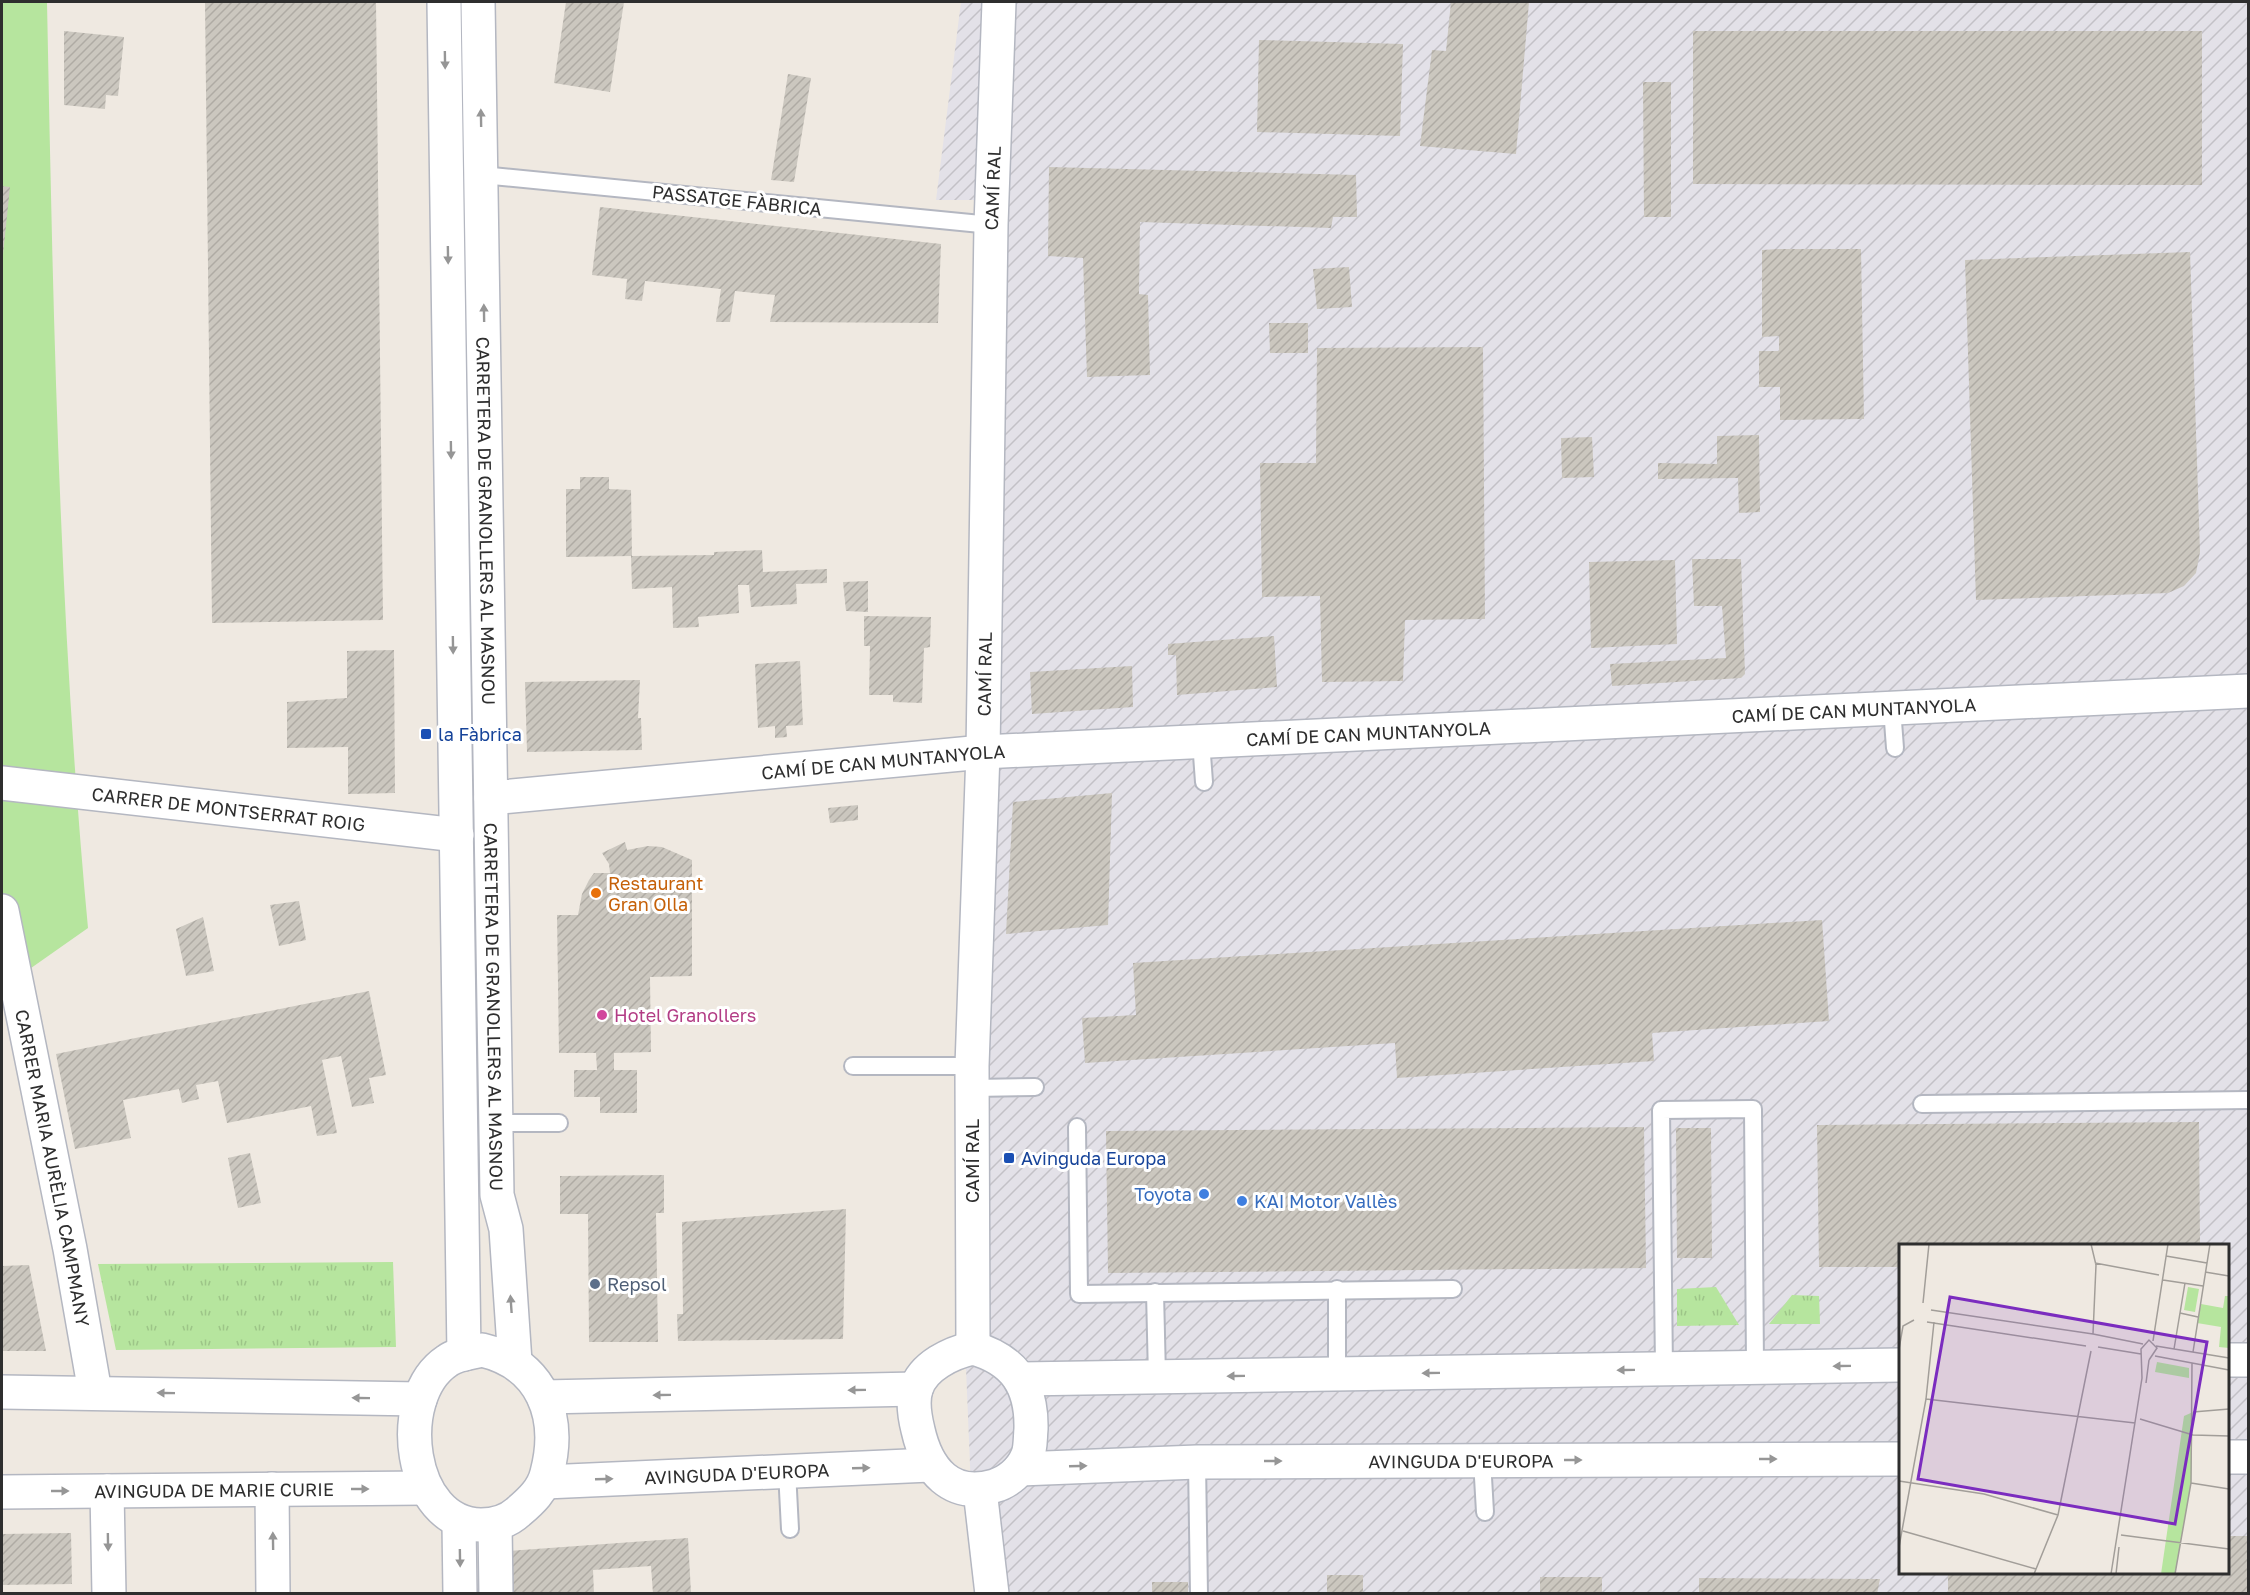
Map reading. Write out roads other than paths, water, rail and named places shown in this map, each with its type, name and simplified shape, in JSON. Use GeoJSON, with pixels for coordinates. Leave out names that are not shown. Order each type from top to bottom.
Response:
{"type":"FeatureCollection","features":[{"type":"Feature","properties":{"kind":"street","name":"CARRETERA DE GRANOLLERS AL MASNOU"},"geometry":{"type":"LineString","coordinates":[[444,2],[464,1354]]}},
{"type":"Feature","properties":{"kind":"street","name":"CARRETERA DE GRANOLLERS AL MASNOU"},"geometry":{"type":"LineString","coordinates":[[478,2],[496,1195],[506,1229],[514,1362]]}},
{"type":"Feature","properties":{"kind":"street","name":"CAMÍ RAL"},"geometry":{"type":"LineString","coordinates":[[973,1348],[972,1077],[983,752],[991,225],[999,2]]}},
{"type":"Feature","properties":{"kind":"street","name":"CAMÍ DE CAN MUNTANYOLA"},"geometry":{"type":"LineString","coordinates":[[491,798],[983,752],[2248,691]]}},
{"type":"Feature","properties":{"kind":"street","name":"CARRER DE MONTSERRAT ROIG"},"geometry":{"type":"LineString","coordinates":[[2,783],[457,835]]}},
{"type":"Feature","properties":{"kind":"street","name":"CARRER MARIA AURÈLIA CAMPMANY"},"geometry":{"type":"LineString","coordinates":[[2,911],[8,982],[70,1249],[95,1392]]}},
{"type":"Feature","properties":{"kind":"street"},"geometry":{"type":"LineString","coordinates":[[973,1348],[993,1354],[1021,1379],[1029,1398],[1031,1420],[1028,1456],[1020,1469],[1005,1483],[980,1490],[958,1487],[930,1465],[920,1443],[914,1414],[916,1389],[937,1362],[954,1352],[973,1348]]}},
{"type":"Feature","properties":{"kind":"street"},"geometry":{"type":"LineString","coordinates":[[482,1350],[501,1354],[514,1362],[531,1376],[544,1397],[551,1418],[552,1441],[545,1482],[532,1500],[513,1517],[495,1525],[459,1523],[442,1511],[426,1488],[414,1443],[415,1419],[420,1399],[428,1380],[448,1359],[482,1350]]}},
{"type":"Feature","properties":{"kind":"street"},"geometry":{"type":"LineString","coordinates":[[1021,1379],[1899,1365]]}},
{"type":"Feature","properties":{"kind":"street"},"geometry":{"type":"LineString","coordinates":[[544,1397],[916,1389]]}},
{"type":"Feature","properties":{"kind":"street"},"geometry":{"type":"LineString","coordinates":[[2,1392],[420,1399]]}},
{"type":"Feature","properties":{"kind":"street"},"geometry":{"type":"LineString","coordinates":[[2229,1457],[2248,1457]]}},
{"type":"Feature","properties":{"kind":"street","name":"AVINGUDA D'EUROPA"},"geometry":{"type":"LineString","coordinates":[[1020,1469],[1197,1462],[1899,1459]]}},
{"type":"Feature","properties":{"kind":"street","name":"AVINGUDA D'EUROPA"},"geometry":{"type":"LineString","coordinates":[[545,1482],[930,1465]]}},
{"type":"Feature","properties":{"kind":"street","name":"AVINGUDA DE MARIE CURIE"},"geometry":{"type":"LineString","coordinates":[[2,1492],[426,1488]]}},
{"type":"Feature","properties":{"kind":"street"},"geometry":{"type":"LineString","coordinates":[[272,1489],[273,1593]]}},
{"type":"Feature","properties":{"kind":"street"},"geometry":{"type":"LineString","coordinates":[[980,1490],[992,1593]]}},
{"type":"Feature","properties":{"kind":"street"},"geometry":{"type":"LineString","coordinates":[[107,1491],[109,1593]]}},
{"type":"Feature","properties":{"kind":"street"},"geometry":{"type":"LineString","coordinates":[[459,1523],[460,1593]]}},
{"type":"Feature","properties":{"kind":"street"},"geometry":{"type":"LineString","coordinates":[[495,1525],[496,1593]]}},
{"type":"Feature","properties":{"kind":"lane","name":"PASSATGE FÀBRICA"},"geometry":{"type":"LineString","coordinates":[[482,175],[991,225]]}},
{"type":"Feature","properties":{"kind":"lane"},"geometry":{"type":"LineString","coordinates":[[1892,708],[1895,748]]}},
{"type":"Feature","properties":{"kind":"lane"},"geometry":{"type":"LineString","coordinates":[[1201,741],[1204,782]]}},
{"type":"Feature","properties":{"kind":"lane"},"geometry":{"type":"LineString","coordinates":[[853,1066],[972,1077],[1035,1088]]}},
{"type":"Feature","properties":{"kind":"lane"},"geometry":{"type":"LineString","coordinates":[[1922,1104],[2248,1100]]}},
{"type":"Feature","properties":{"kind":"lane"},"geometry":{"type":"LineString","coordinates":[[1664,1369],[1661,1110],[1753,1109],[1755,1367]]}},
{"type":"Feature","properties":{"kind":"lane"},"geometry":{"type":"LineString","coordinates":[[496,1124],[559,1123]]}},
{"type":"Feature","properties":{"kind":"lane"},"geometry":{"type":"LineString","coordinates":[[1077,1127],[1079,1294],[1453,1289]]}},
{"type":"Feature","properties":{"kind":"lane"},"geometry":{"type":"LineString","coordinates":[[1337,1289],[1337,1374]]}},
{"type":"Feature","properties":{"kind":"lane"},"geometry":{"type":"LineString","coordinates":[[1155,1292],[1157,1377]]}},
{"type":"Feature","properties":{"kind":"lane"},"geometry":{"type":"LineString","coordinates":[[1482,1460],[1485,1512]]}},
{"type":"Feature","properties":{"kind":"lane"},"geometry":{"type":"LineString","coordinates":[[1197,1462],[1199,1593]]}},
{"type":"Feature","properties":{"kind":"lane"},"geometry":{"type":"LineString","coordinates":[[788,1471],[789,1529]]}},
{"type":"Feature","properties":{"kind":"place","name":"la Fàbrica"},"geometry":{"type":"Point","coordinates":[426,734]}},
{"type":"Feature","properties":{"kind":"place","name":"Restaurant Gran Olla"},"geometry":{"type":"Point","coordinates":[596,893]}},
{"type":"Feature","properties":{"kind":"place","name":"Hotel Granollers"},"geometry":{"type":"Point","coordinates":[602,1015]}},
{"type":"Feature","properties":{"kind":"place","name":"Avinguda Europa"},"geometry":{"type":"Point","coordinates":[1009,1158]}},
{"type":"Feature","properties":{"kind":"place","name":"Toyota"},"geometry":{"type":"Point","coordinates":[1204,1194]}},
{"type":"Feature","properties":{"kind":"place","name":"KAI Motor Vallès"},"geometry":{"type":"Point","coordinates":[1242,1201]}},
{"type":"Feature","properties":{"kind":"place","name":"Repsol"},"geometry":{"type":"Point","coordinates":[595,1284]}}]}
